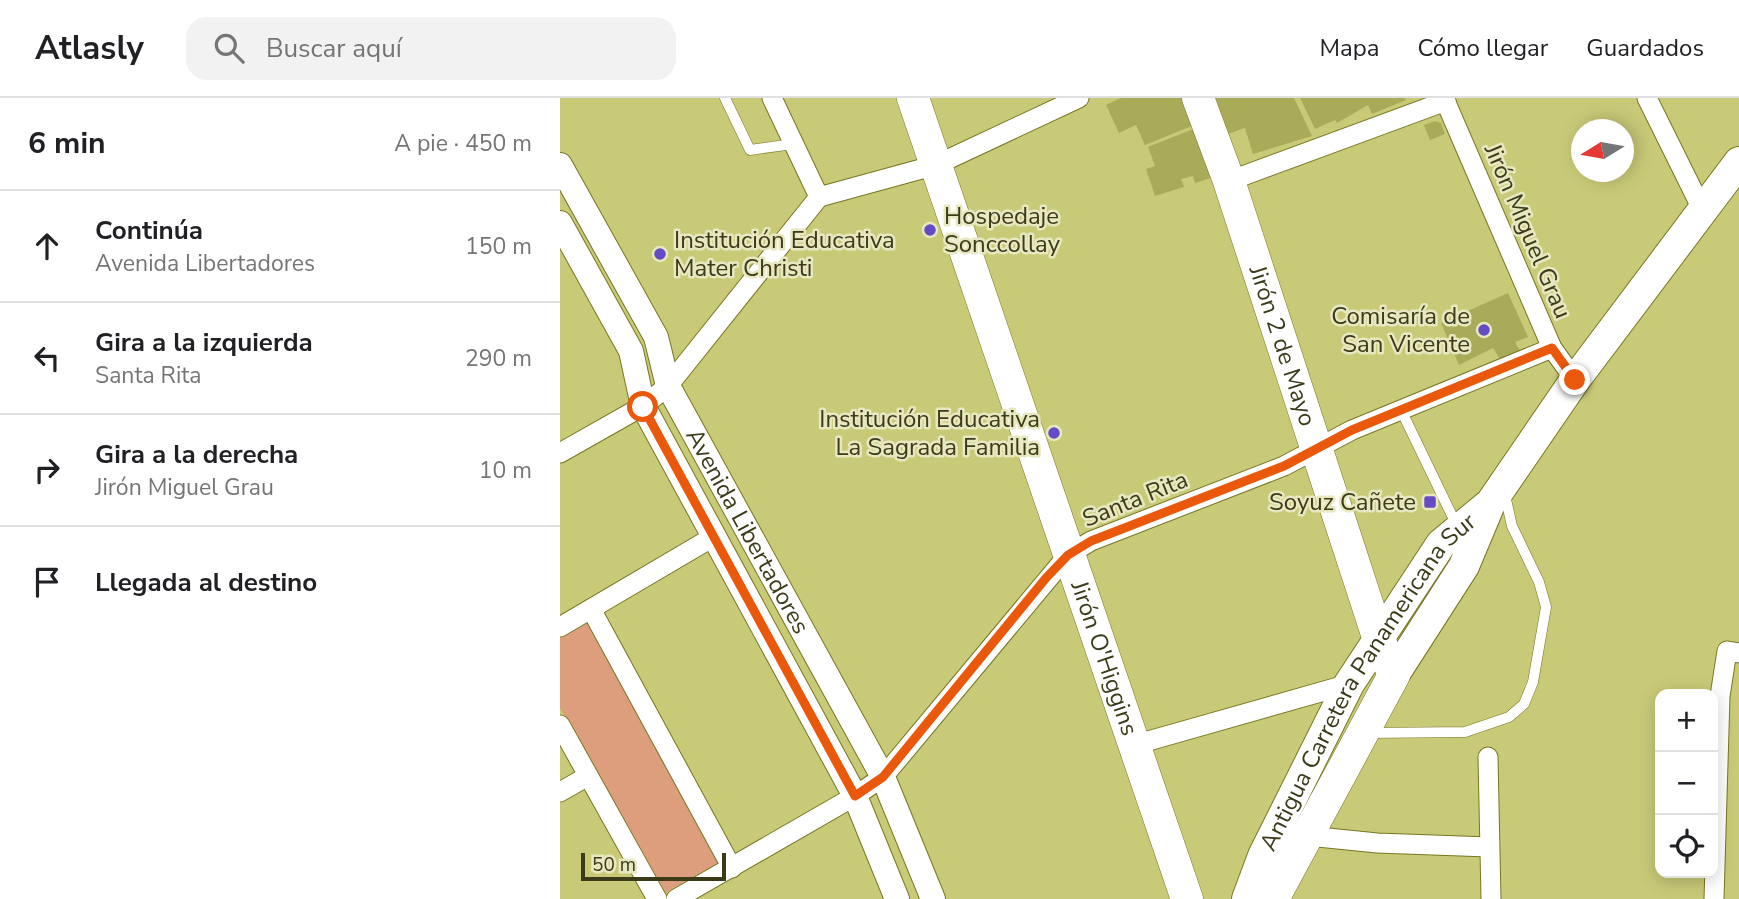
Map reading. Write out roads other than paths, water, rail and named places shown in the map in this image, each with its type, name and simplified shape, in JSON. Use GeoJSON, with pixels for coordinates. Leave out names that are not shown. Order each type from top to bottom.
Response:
{"type":"FeatureCollection","features":[{"type":"Feature","properties":{"kind":"highway","name":"Jirón O'Higgins"},"geometry":{"type":"LineString","coordinates":[[913,98],[1187,899]]}},
{"type":"Feature","properties":{"kind":"highway","name":"Jirón 2 de Mayo"},"geometry":{"type":"LineString","coordinates":[[1198,98],[1229,181],[1378,637],[1394,675]]}},
{"type":"Feature","properties":{"kind":"highway","name":"Antigua Carretera Panamericana Sur"},"geometry":{"type":"LineString","coordinates":[[1273,899],[1394,675]]}},
{"type":"Feature","properties":{"kind":"main road"},"geometry":{"type":"LineString","coordinates":[[1496,495],[1575,380],[1739,162]]}},
{"type":"Feature","properties":{"kind":"main road","name":"Antigua Carretera Panamericana Sur"},"geometry":{"type":"LineString","coordinates":[[1247,899],[1263,856],[1349,684],[1441,544],[1496,495]]}},
{"type":"Feature","properties":{"kind":"main road","name":"Antigua Carretera Panamericana Sur"},"geometry":{"type":"LineString","coordinates":[[1394,675],[1464,566],[1496,495]]}},
{"type":"Feature","properties":{"kind":"street"},"geometry":{"type":"LineString","coordinates":[[772,98],[819,197]]}},
{"type":"Feature","properties":{"kind":"street"},"geometry":{"type":"LineString","coordinates":[[560,453],[643,407],[668,386],[819,197],[936,165],[1079,98]]}},
{"type":"Feature","properties":{"kind":"street"},"geometry":{"type":"LineString","coordinates":[[1647,98],[1703,211]]}},
{"type":"Feature","properties":{"kind":"street"},"geometry":{"type":"LineString","coordinates":[[1229,181],[1445,99]]}},
{"type":"Feature","properties":{"kind":"street","name":"Jirón Miguel Grau"},"geometry":{"type":"LineString","coordinates":[[1445,99],[1552,348],[1575,380]]}},
{"type":"Feature","properties":{"kind":"street","name":"Avenida Libertadores"},"geometry":{"type":"LineString","coordinates":[[560,164],[656,337],[668,386],[883,777],[933,899]]}},
{"type":"Feature","properties":{"kind":"street","name":"Avenida Libertadores"},"geometry":{"type":"LineString","coordinates":[[560,223],[631,351],[643,407],[855,796],[897,899]]}},
{"type":"Feature","properties":{"kind":"street","name":"Santa Rita"},"geometry":{"type":"LineString","coordinates":[[676,899],[855,796],[883,777],[1068,555],[1091,541],[1284,466],[1317,447],[1401,410],[1552,348]]}},
{"type":"Feature","properties":{"kind":"street"},"geometry":{"type":"LineString","coordinates":[[560,627],[713,537]]}},
{"type":"Feature","properties":{"kind":"street"},"geometry":{"type":"LineString","coordinates":[[591,609],[732,868]]}},
{"type":"Feature","properties":{"kind":"street"},"geometry":{"type":"LineString","coordinates":[[1714,899],[1720,696],[1727,651],[1739,653]]}},
{"type":"Feature","properties":{"kind":"street"},"geometry":{"type":"LineString","coordinates":[[1134,745],[1349,684]]}},
{"type":"Feature","properties":{"kind":"street"},"geometry":{"type":"LineString","coordinates":[[560,726],[657,899]]}},
{"type":"Feature","properties":{"kind":"street"},"geometry":{"type":"LineString","coordinates":[[1488,757],[1491,899]]}},
{"type":"Feature","properties":{"kind":"street"},"geometry":{"type":"LineString","coordinates":[[560,792],[588,776]]}},
{"type":"Feature","properties":{"kind":"street"},"geometry":{"type":"LineString","coordinates":[[1308,836],[1377,843],[1489,847]]}},
{"type":"Feature","properties":{"kind":"lane"},"geometry":{"type":"LineString","coordinates":[[725,98],[750,150],[793,144]]}},
{"type":"Feature","properties":{"kind":"lane"},"geometry":{"type":"LineString","coordinates":[[1401,410],[1459,529]]}},
{"type":"Feature","properties":{"kind":"lane"},"geometry":{"type":"LineString","coordinates":[[1363,733],[1465,732],[1509,717],[1524,704],[1533,682],[1546,607],[1532,566],[1496,495]]}},
{"type":"Feature","properties":{"kind":"place","name":"Hospedaje Sonccollay"},"geometry":{"type":"Point","coordinates":[930,230]}},
{"type":"Feature","properties":{"kind":"place","name":"Institución Educativa Mater Christi"},"geometry":{"type":"Point","coordinates":[660,254]}},
{"type":"Feature","properties":{"kind":"place","name":"Comisaría de San Vicente"},"geometry":{"type":"Point","coordinates":[1484,330]}},
{"type":"Feature","properties":{"kind":"place","name":"Institución Educativa La Sagrada Familia"},"geometry":{"type":"Point","coordinates":[1054,433]}},
{"type":"Feature","properties":{"kind":"place","name":"Soyuz Cañete"},"geometry":{"type":"Point","coordinates":[1430,502]}}]}
